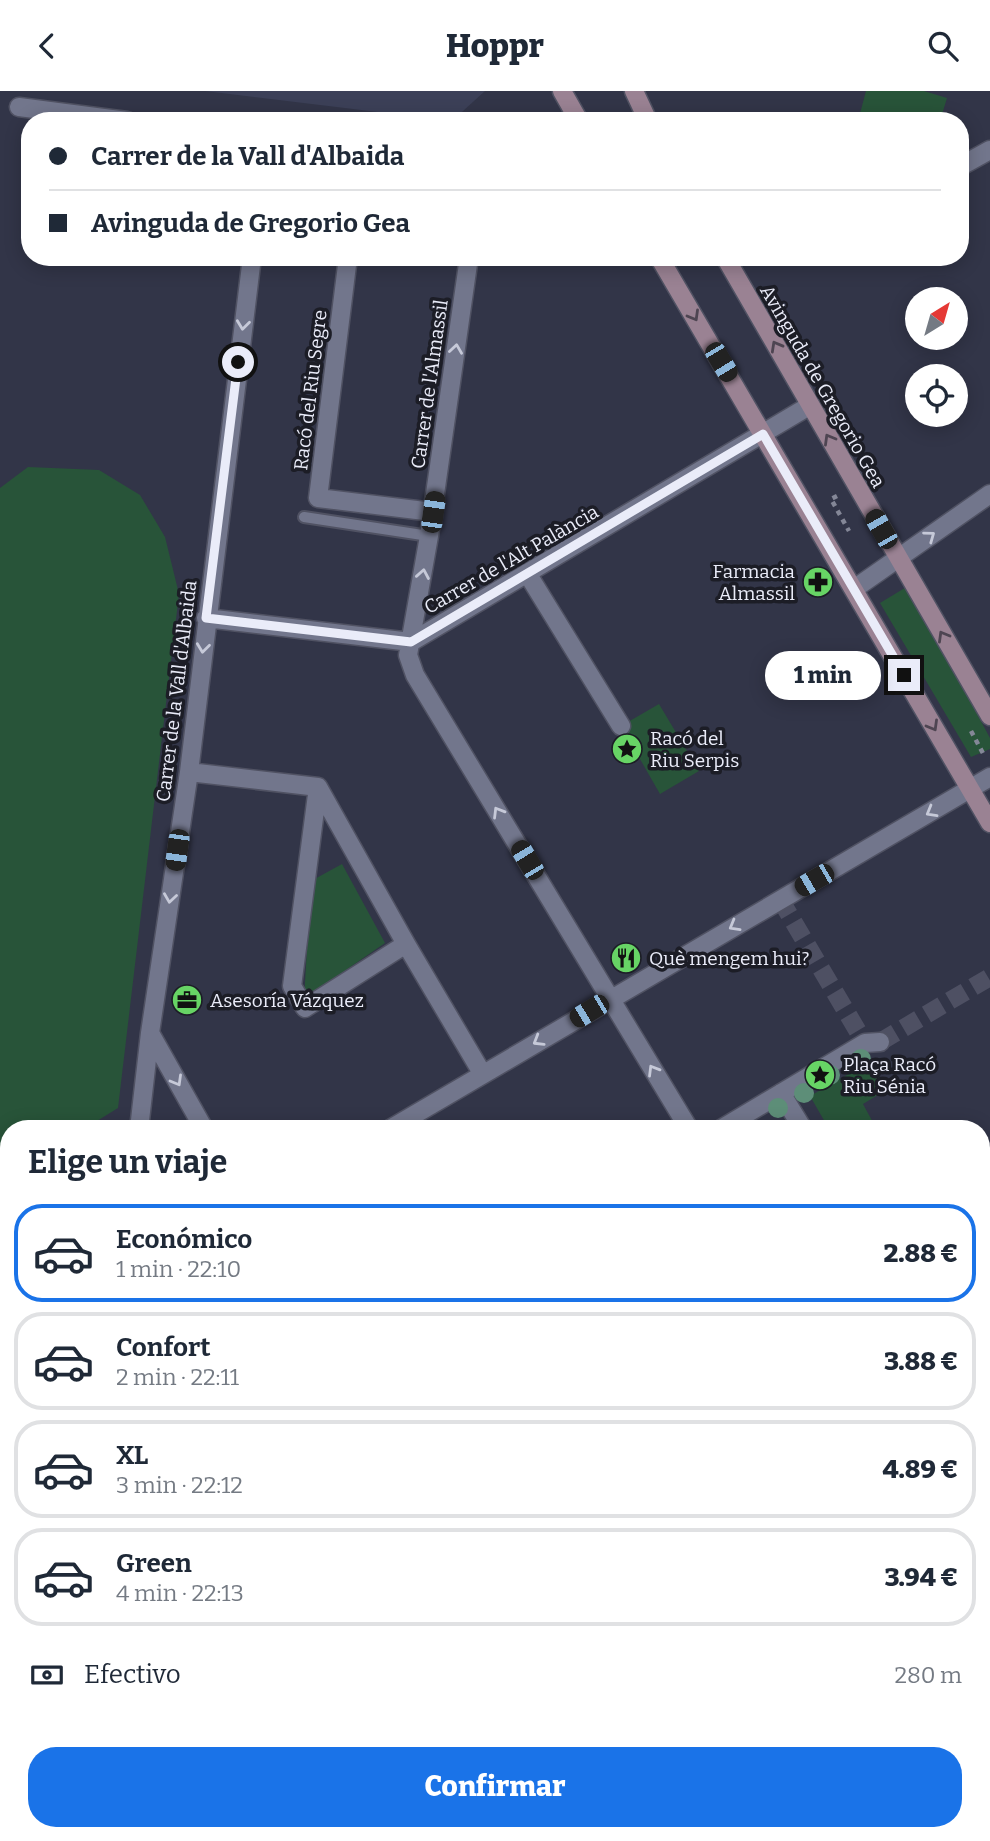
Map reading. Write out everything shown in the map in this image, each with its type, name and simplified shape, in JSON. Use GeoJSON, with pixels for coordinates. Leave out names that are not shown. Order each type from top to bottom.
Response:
{"type":"FeatureCollection","features":[{"type":"Feature","properties":{"kind":"street"},"geometry":{"type":"LineString","coordinates":[[562,91],[574,112]]}},
{"type":"Feature","properties":{"kind":"street"},"geometry":{"type":"LineString","coordinates":[[634,91],[644,112]]}},
{"type":"Feature","properties":{"kind":"street"},"geometry":{"type":"LineString","coordinates":[[19,107],[58,112]]}},
{"type":"Feature","properties":{"kind":"street"},"geometry":{"type":"LineString","coordinates":[[969,162],[990,150]]}},
{"type":"Feature","properties":{"kind":"street","name":"Carrer de la Vall d'Albaida"},"geometry":{"type":"LineString","coordinates":[[140,1120],[188,772],[251,266]]}},
{"type":"Feature","properties":{"kind":"street","name":"Racó del Riu Segre"},"geometry":{"type":"LineString","coordinates":[[347,266],[318,498],[433,512]]}},
{"type":"Feature","properties":{"kind":"street","name":"Carrer de l'Almassil"},"geometry":{"type":"LineString","coordinates":[[468,266],[433,512],[408,655],[415,675],[684,1120]]}},
{"type":"Feature","properties":{"kind":"street"},"geometry":{"type":"LineString","coordinates":[[664,266],[990,823]]}},
{"type":"Feature","properties":{"kind":"street","name":"Avinguda de Gregorio Gea"},"geometry":{"type":"LineString","coordinates":[[730,266],[990,716]]}},
{"type":"Feature","properties":{"kind":"street","name":"Carrer de l'Alt Palància"},"geometry":{"type":"LineString","coordinates":[[411,642],[809,406]]}},
{"type":"Feature","properties":{"kind":"street"},"geometry":{"type":"LineString","coordinates":[[854,589],[990,493]]}},
{"type":"Feature","properties":{"kind":"street"},"geometry":{"type":"LineString","coordinates":[[527,573],[621,726]]}},
{"type":"Feature","properties":{"kind":"street"},"geometry":{"type":"LineString","coordinates":[[206,618],[411,642]]}},
{"type":"Feature","properties":{"kind":"street"},"geometry":{"type":"LineString","coordinates":[[188,772],[318,787]]}},
{"type":"Feature","properties":{"kind":"street"},"geometry":{"type":"LineString","coordinates":[[405,1120],[990,778]]}},
{"type":"Feature","properties":{"kind":"street"},"geometry":{"type":"LineString","coordinates":[[318,787],[292,986],[305,1009],[406,944]]}},
{"type":"Feature","properties":{"kind":"street"},"geometry":{"type":"LineString","coordinates":[[318,787],[482,1073]]}},
{"type":"Feature","properties":{"kind":"street"},"geometry":{"type":"LineString","coordinates":[[150,1033],[199,1120]]}},
{"type":"Feature","properties":{"kind":"street"},"geometry":{"type":"LineString","coordinates":[[736,1120],[868,1040]]}},
{"type":"Feature","properties":{"kind":"street"},"geometry":{"type":"LineString","coordinates":[[781,1093],[798,1120]]}},
{"type":"Feature","properties":{"kind":"lane"},"geometry":{"type":"LineString","coordinates":[[304,517],[429,536]]}},
{"type":"Feature","properties":{"kind":"shaded area"},"geometry":{"type":"Polygon","coordinates":[[[205,91],[485,91],[462,112],[378,112],[205,91]]]}},
{"type":"Feature","properties":{"kind":"green space"},"geometry":{"type":"Polygon","coordinates":[[[866,91],[924,91],[947,98],[943,112],[860,112],[866,91]]]}},
{"type":"Feature","properties":{"kind":"green space"},"geometry":{"type":"Polygon","coordinates":[[[28,467],[99,470],[140,495],[165,537],[179,594],[118,1108],[99,1120],[0,1120],[0,488],[28,467]]]}},
{"type":"Feature","properties":{"kind":"green space"},"geometry":{"type":"Polygon","coordinates":[[[908,586],[990,738],[990,749],[971,757],[880,603],[908,586]]]}},
{"type":"Feature","properties":{"kind":"green space"},"geometry":{"type":"Polygon","coordinates":[[[659,704],[699,771],[660,794],[621,726],[659,704]]]}},
{"type":"Feature","properties":{"kind":"green space"},"geometry":{"type":"Polygon","coordinates":[[[342,864],[385,943],[304,999],[311,881],[342,864]]]}},
{"type":"Feature","properties":{"kind":"green space"},"geometry":{"type":"Polygon","coordinates":[[[870,1062],[880,1079],[881,1093],[863,1104],[872,1120],[824,1120],[810,1096],[870,1062]]]}},
{"type":"Feature","properties":{"kind":"tunnel"},"geometry":{"type":"LineString","coordinates":[[780,899],[860,1035]]}},
{"type":"Feature","properties":{"kind":"tunnel"},"geometry":{"type":"LineString","coordinates":[[880,1042],[990,977]]}},
{"type":"Feature","properties":{"kind":"place","name":"Farmacia Almassil"},"geometry":{"type":"Point","coordinates":[818,582]}},
{"type":"Feature","properties":{"kind":"place","name":"Racó del Riu Serpis"},"geometry":{"type":"Point","coordinates":[627,749]}},
{"type":"Feature","properties":{"kind":"place","name":"Què mengem hui?"},"geometry":{"type":"Point","coordinates":[626,958]}},
{"type":"Feature","properties":{"kind":"place","name":"Asesoría Vázquez"},"geometry":{"type":"Point","coordinates":[187,1000]}},
{"type":"Feature","properties":{"kind":"place","name":"Plaça Racó Riu Sénia"},"geometry":{"type":"Point","coordinates":[820,1075]}},
{"type":"Feature","properties":{"kind":"route"},"geometry":{"type":"LineString","coordinates":[[238,362],[206,618],[411,642],[763,434],[904,675]]}}]}
